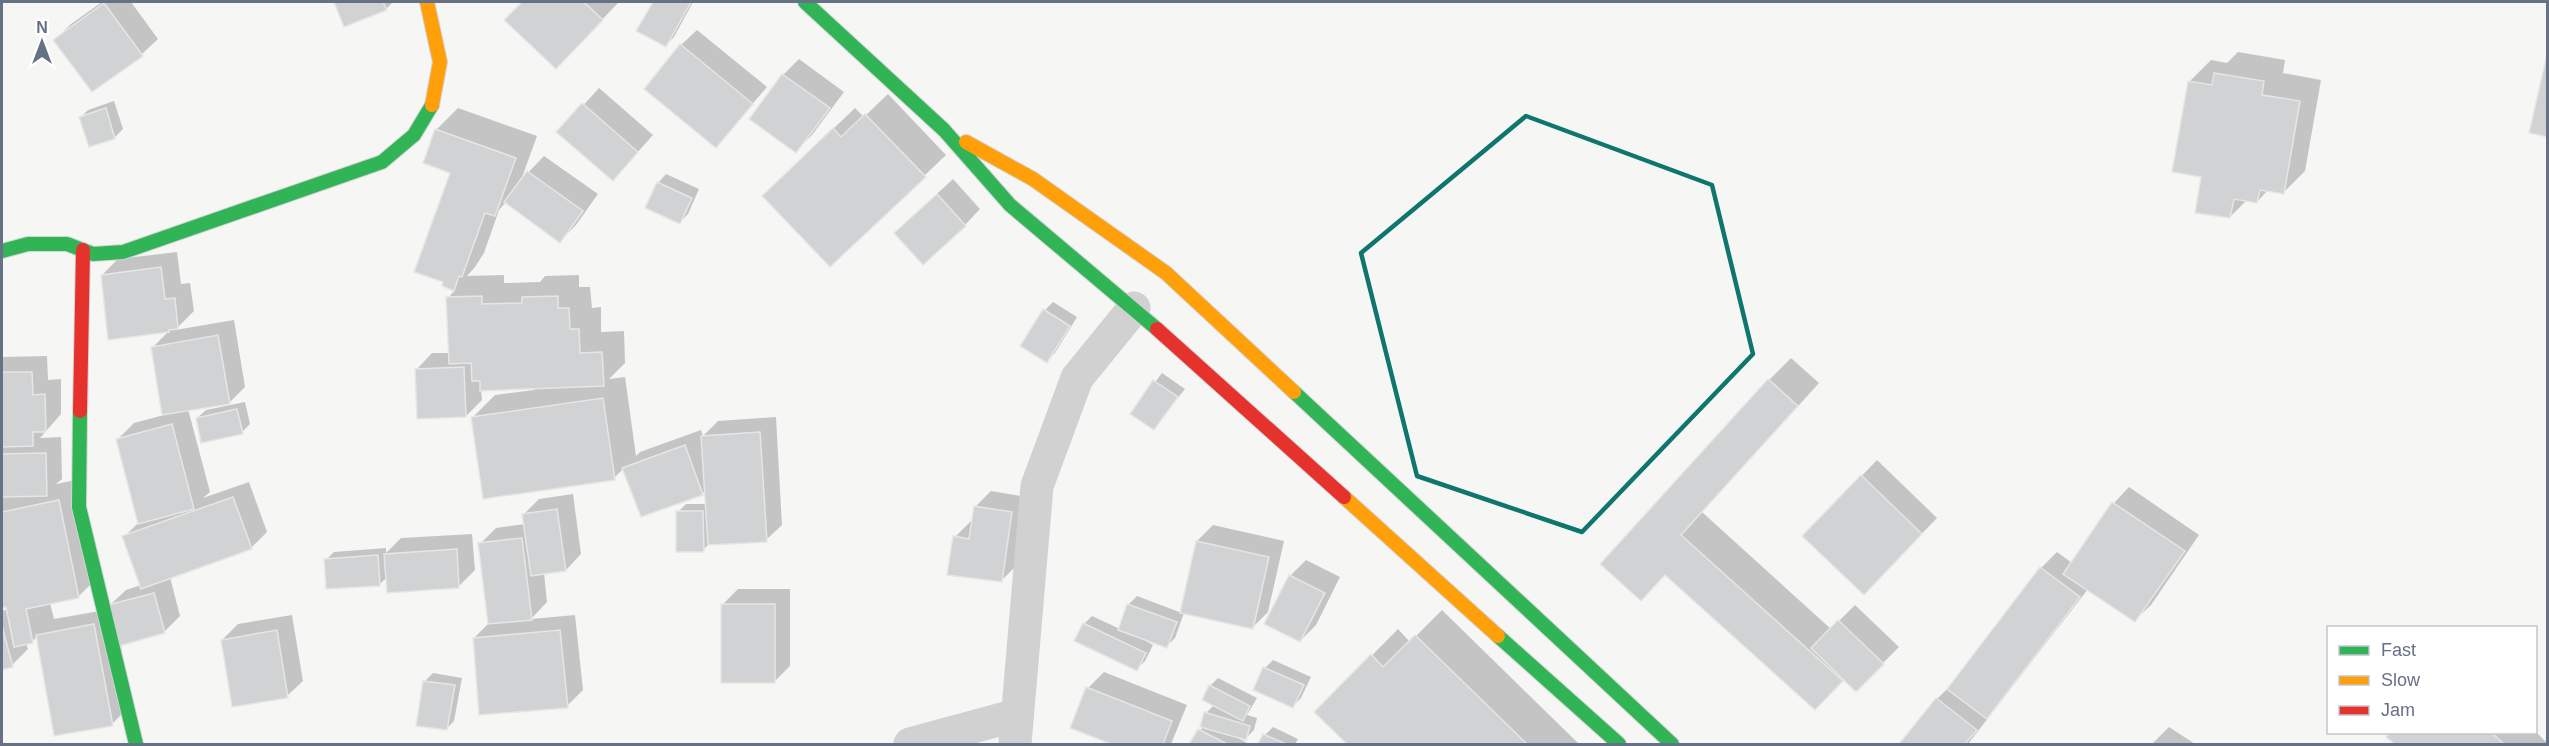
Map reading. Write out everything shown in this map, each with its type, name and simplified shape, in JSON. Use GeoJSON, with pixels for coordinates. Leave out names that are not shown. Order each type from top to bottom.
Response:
{"type":"FeatureCollection","features":[{"type":"Feature","properties":{"kind":"main road"},"geometry":{"type":"LineString","coordinates":[[2,251],[28,244],[68,244],[93,254],[123,252],[382,162],[414,135],[433,103],[440,62],[427,2]]}},
{"type":"Feature","properties":{"kind":"main road"},"geometry":{"type":"LineString","coordinates":[[805,2],[944,130],[1010,204],[1134,308],[1619,744]]}},
{"type":"Feature","properties":{"kind":"main road"},"geometry":{"type":"LineString","coordinates":[[944,130],[1033,179],[1166,273],[1672,744]]}},
{"type":"Feature","properties":{"kind":"main road"},"geometry":{"type":"LineString","coordinates":[[83,250],[79,507],[136,744]]}},
{"type":"Feature","properties":{"kind":"street"},"geometry":{"type":"LineString","coordinates":[[910,744],[1016,730],[1037,486],[1077,378],[1134,308]]}},
{"type":"Feature","properties":{"kind":"highlighted area"},"geometry":{"type":"Polygon","coordinates":[[[1526,116],[1712,185],[1753,354],[1582,532],[1417,476],[1361,253],[1526,116]]]}},
{"type":"Feature","properties":{"kind":"building"},"geometry":{"type":"Polygon","coordinates":[[[334,2],[383,2],[387,10],[344,27],[334,2]]]}},
{"type":"Feature","properties":{"kind":"building"},"geometry":{"type":"Polygon","coordinates":[[[522,2],[584,2],[603,20],[556,69],[504,20],[522,2]]]}},
{"type":"Feature","properties":{"kind":"building"},"geometry":{"type":"Polygon","coordinates":[[[653,2],[691,2],[666,47],[636,31],[653,2]]]}},
{"type":"Feature","properties":{"kind":"building"},"geometry":{"type":"Polygon","coordinates":[[[104,3],[143,56],[92,92],[53,40],[104,3]]]}},
{"type":"Feature","properties":{"kind":"building"},"geometry":{"type":"Polygon","coordinates":[[[680,44],[753,104],[716,148],[644,89],[680,44]]]}},
{"type":"Feature","properties":{"kind":"building"},"geometry":{"type":"Polygon","coordinates":[[[2548,50],[2548,137],[2529,133],[2548,50]]]}},
{"type":"Feature","properties":{"kind":"building"},"geometry":{"type":"Polygon","coordinates":[[[2214,73],[2264,81],[2262,95],[2300,101],[2284,194],[2260,190],[2257,203],[2234,199],[2230,218],[2195,213],[2201,177],[2172,172],[2188,81],[2212,85],[2214,73]]]}},
{"type":"Feature","properties":{"kind":"building"},"geometry":{"type":"Polygon","coordinates":[[[782,74],[830,108],[796,153],[749,119],[782,74]]]}},
{"type":"Feature","properties":{"kind":"building"},"geometry":{"type":"Polygon","coordinates":[[[582,103],[638,152],[613,181],[556,132],[582,103]]]}},
{"type":"Feature","properties":{"kind":"building"},"geometry":{"type":"Polygon","coordinates":[[[106,108],[115,139],[89,147],[79,117],[106,108]]]}},
{"type":"Feature","properties":{"kind":"building"},"geometry":{"type":"Polygon","coordinates":[[[865,114],[926,177],[830,267],[762,196],[833,128],[841,137],[865,114]]]}},
{"type":"Feature","properties":{"kind":"building"},"geometry":{"type":"Polygon","coordinates":[[[435,129],[516,158],[495,216],[485,213],[462,277],[459,276],[454,291],[442,286],[443,282],[414,272],[450,173],[423,163],[435,129]]]}},
{"type":"Feature","properties":{"kind":"building"},"geometry":{"type":"Polygon","coordinates":[[[527,171],[583,211],[560,243],[504,202],[527,171]]]}},
{"type":"Feature","properties":{"kind":"building"},"geometry":{"type":"Polygon","coordinates":[[[657,182],[692,198],[680,224],[645,208],[657,182]]]}},
{"type":"Feature","properties":{"kind":"building"},"geometry":{"type":"Polygon","coordinates":[[[937,194],[966,226],[923,265],[894,233],[937,194]]]}},
{"type":"Feature","properties":{"kind":"building"},"geometry":{"type":"Polygon","coordinates":[[[161,267],[165,299],[175,298],[178,329],[108,340],[101,275],[161,267]]]}},
{"type":"Feature","properties":{"kind":"building"},"geometry":{"type":"Polygon","coordinates":[[[482,296],[482,304],[522,303],[522,297],[558,296],[558,308],[569,308],[570,329],[579,329],[580,353],[602,352],[604,386],[480,391],[480,381],[472,381],[471,363],[449,364],[446,297],[482,296]]]}},
{"type":"Feature","properties":{"kind":"building"},"geometry":{"type":"Polygon","coordinates":[[[1043,309],[1070,326],[1047,363],[1020,346],[1043,309]]]}},
{"type":"Feature","properties":{"kind":"building"},"geometry":{"type":"Polygon","coordinates":[[[218,335],[230,404],[162,415],[151,347],[218,335]]]}},
{"type":"Feature","properties":{"kind":"building"},"geometry":{"type":"Polygon","coordinates":[[[464,367],[466,417],[417,419],[415,369],[464,367]]]}},
{"type":"Feature","properties":{"kind":"building"},"geometry":{"type":"Polygon","coordinates":[[[2,372],[32,372],[33,395],[45,394],[46,432],[33,432],[33,446],[2,447],[2,372]]]}},
{"type":"Feature","properties":{"kind":"building"},"geometry":{"type":"Polygon","coordinates":[[[1768,379],[1798,406],[1681,535],[1843,681],[1815,710],[1665,575],[1641,601],[1600,564],[1768,379]]]}},
{"type":"Feature","properties":{"kind":"building"},"geometry":{"type":"Polygon","coordinates":[[[1153,380],[1178,397],[1154,430],[1130,414],[1153,380]]]}},
{"type":"Feature","properties":{"kind":"building"},"geometry":{"type":"Polygon","coordinates":[[[603,398],[615,480],[483,499],[471,417],[603,398]]]}},
{"type":"Feature","properties":{"kind":"building"},"geometry":{"type":"Polygon","coordinates":[[[237,409],[243,434],[201,443],[196,418],[237,409]]]}},
{"type":"Feature","properties":{"kind":"building"},"geometry":{"type":"Polygon","coordinates":[[[172,424],[194,509],[138,524],[116,439],[172,424]]]}},
{"type":"Feature","properties":{"kind":"building"},"geometry":{"type":"Polygon","coordinates":[[[760,432],[767,542],[708,545],[701,436],[760,432]]]}},
{"type":"Feature","properties":{"kind":"building"},"geometry":{"type":"Polygon","coordinates":[[[685,445],[703,495],[641,517],[622,468],[685,445]]]}},
{"type":"Feature","properties":{"kind":"building"},"geometry":{"type":"Polygon","coordinates":[[[46,453],[47,496],[2,497],[2,454],[46,453]]]}},
{"type":"Feature","properties":{"kind":"building"},"geometry":{"type":"Polygon","coordinates":[[[1861,475],[1922,534],[1864,595],[1802,536],[1861,475]]]}},
{"type":"Feature","properties":{"kind":"building"},"geometry":{"type":"Polygon","coordinates":[[[233,497],[252,549],[141,589],[122,536],[233,497]]]}},
{"type":"Feature","properties":{"kind":"building"},"geometry":{"type":"Polygon","coordinates":[[[59,500],[79,598],[26,609],[33,643],[14,647],[6,607],[2,608],[2,512],[59,500]]]}},
{"type":"Feature","properties":{"kind":"building"},"geometry":{"type":"Polygon","coordinates":[[[2112,502],[2185,551],[2135,622],[2063,574],[2112,502]]]}},
{"type":"Feature","properties":{"kind":"building"},"geometry":{"type":"Polygon","coordinates":[[[974,506],[1012,512],[1002,582],[947,575],[953,536],[969,539],[974,506]]]}},
{"type":"Feature","properties":{"kind":"building"},"geometry":{"type":"Polygon","coordinates":[[[557,509],[566,571],[531,576],[522,514],[557,509]]]}},
{"type":"Feature","properties":{"kind":"building"},"geometry":{"type":"Polygon","coordinates":[[[676,511],[703,511],[704,552],[676,552],[676,511]]]}},
{"type":"Feature","properties":{"kind":"building"},"geometry":{"type":"Polygon","coordinates":[[[522,538],[532,620],[488,624],[478,543],[522,538]]]}},
{"type":"Feature","properties":{"kind":"building"},"geometry":{"type":"Polygon","coordinates":[[[1196,541],[1269,557],[1253,629],[1180,613],[1196,541]]]}},
{"type":"Feature","properties":{"kind":"building"},"geometry":{"type":"Polygon","coordinates":[[[457,549],[459,588],[387,593],[384,554],[457,549]]]}},
{"type":"Feature","properties":{"kind":"building"},"geometry":{"type":"Polygon","coordinates":[[[378,555],[380,586],[326,589],[324,559],[378,555]]]}},
{"type":"Feature","properties":{"kind":"building"},"geometry":{"type":"Polygon","coordinates":[[[2040,567],[2080,597],[1987,719],[1947,689],[2040,567]]]}},
{"type":"Feature","properties":{"kind":"building"},"geometry":{"type":"Polygon","coordinates":[[[1289,575],[1325,593],[1300,642],[1264,624],[1289,575]]]}},
{"type":"Feature","properties":{"kind":"building"},"geometry":{"type":"Polygon","coordinates":[[[154,593],[165,633],[119,646],[108,605],[154,593]]]}},
{"type":"Feature","properties":{"kind":"building"},"geometry":{"type":"Polygon","coordinates":[[[721,604],[775,604],[775,683],[721,683],[721,604]]]}},
{"type":"Feature","properties":{"kind":"building"},"geometry":{"type":"Polygon","coordinates":[[[1127,604],[1177,622],[1167,648],[1118,630],[1127,604]]]}},
{"type":"Feature","properties":{"kind":"building"},"geometry":{"type":"Polygon","coordinates":[[[1838,620],[1884,664],[1856,692],[1811,648],[1838,620]]]}},
{"type":"Feature","properties":{"kind":"building"},"geometry":{"type":"Polygon","coordinates":[[[1083,623],[1146,653],[1137,671],[1074,641],[1083,623]]]}},
{"type":"Feature","properties":{"kind":"building"},"geometry":{"type":"Polygon","coordinates":[[[94,624],[113,726],[54,736],[36,635],[94,624]]]}},
{"type":"Feature","properties":{"kind":"building"},"geometry":{"type":"Polygon","coordinates":[[[2,626],[13,667],[2,670],[2,626]]]}},
{"type":"Feature","properties":{"kind":"building"},"geometry":{"type":"Polygon","coordinates":[[[277,630],[288,698],[232,707],[221,640],[277,630]]]}},
{"type":"Feature","properties":{"kind":"building"},"geometry":{"type":"Polygon","coordinates":[[[560,630],[568,708],[479,715],[473,638],[560,630]]]}},
{"type":"Feature","properties":{"kind":"building"},"geometry":{"type":"Polygon","coordinates":[[[1415,635],[1527,744],[1347,744],[1314,712],[1371,654],[1383,667],[1415,635]]]}},
{"type":"Feature","properties":{"kind":"building"},"geometry":{"type":"Polygon","coordinates":[[[1263,667],[1304,685],[1293,708],[1253,690],[1263,667]]]}},
{"type":"Feature","properties":{"kind":"building"},"geometry":{"type":"Polygon","coordinates":[[[423,681],[455,685],[447,730],[416,726],[423,681]]]}},
{"type":"Feature","properties":{"kind":"building"},"geometry":{"type":"Polygon","coordinates":[[[1209,685],[1250,706],[1243,721],[1202,700],[1209,685]]]}},
{"type":"Feature","properties":{"kind":"building"},"geometry":{"type":"Polygon","coordinates":[[[1086,687],[1172,721],[1163,744],[1111,744],[1070,728],[1086,687]]]}},
{"type":"Feature","properties":{"kind":"building"},"geometry":{"type":"Polygon","coordinates":[[[1936,698],[1977,730],[1965,744],[1899,744],[1936,698]]]}},
{"type":"Feature","properties":{"kind":"building"},"geometry":{"type":"Polygon","coordinates":[[[1204,712],[1250,726],[1246,740],[1200,727],[1204,712]]]}},
{"type":"Feature","properties":{"kind":"building"},"geometry":{"type":"Polygon","coordinates":[[[1198,729],[1227,744],[1189,744],[1198,729]]]}},
{"type":"Feature","properties":{"kind":"building"},"geometry":{"type":"Polygon","coordinates":[[[1263,734],[1286,744],[1258,744],[1263,734]]]}},
{"type":"Feature","properties":{"kind":"building"},"geometry":{"type":"Polygon","coordinates":[[[2388,734],[2493,734],[2504,744],[2395,744],[2386,737],[2388,734]]]}},
{"type":"Feature","properties":{"kind":"traffic: fast"},"geometry":{"type":"LineString","coordinates":[[805,2],[944,130],[1010,205],[1157,329]]}},
{"type":"Feature","properties":{"kind":"traffic: fast"},"geometry":{"type":"LineString","coordinates":[[2,251],[28,244],[67,244],[93,254],[123,252],[382,162],[414,135],[432,105]]}},
{"type":"Feature","properties":{"kind":"traffic: fast"},"geometry":{"type":"LineString","coordinates":[[1294,392],[1672,744]]}},
{"type":"Feature","properties":{"kind":"traffic: fast"},"geometry":{"type":"LineString","coordinates":[[80,411],[79,507],[136,744]]}},
{"type":"Feature","properties":{"kind":"traffic: fast"},"geometry":{"type":"LineString","coordinates":[[1498,636],[1619,744]]}},
{"type":"Feature","properties":{"kind":"traffic: slow"},"geometry":{"type":"LineString","coordinates":[[427,2],[440,62],[432,105]]}},
{"type":"Feature","properties":{"kind":"traffic: slow"},"geometry":{"type":"LineString","coordinates":[[966,142],[1033,179],[1166,273],[1294,392]]}},
{"type":"Feature","properties":{"kind":"traffic: slow"},"geometry":{"type":"LineString","coordinates":[[1344,497],[1498,636]]}},
{"type":"Feature","properties":{"kind":"traffic: jam"},"geometry":{"type":"LineString","coordinates":[[80,411],[83,250]]}},
{"type":"Feature","properties":{"kind":"traffic: jam"},"geometry":{"type":"LineString","coordinates":[[1157,329],[1344,497]]}}]}
